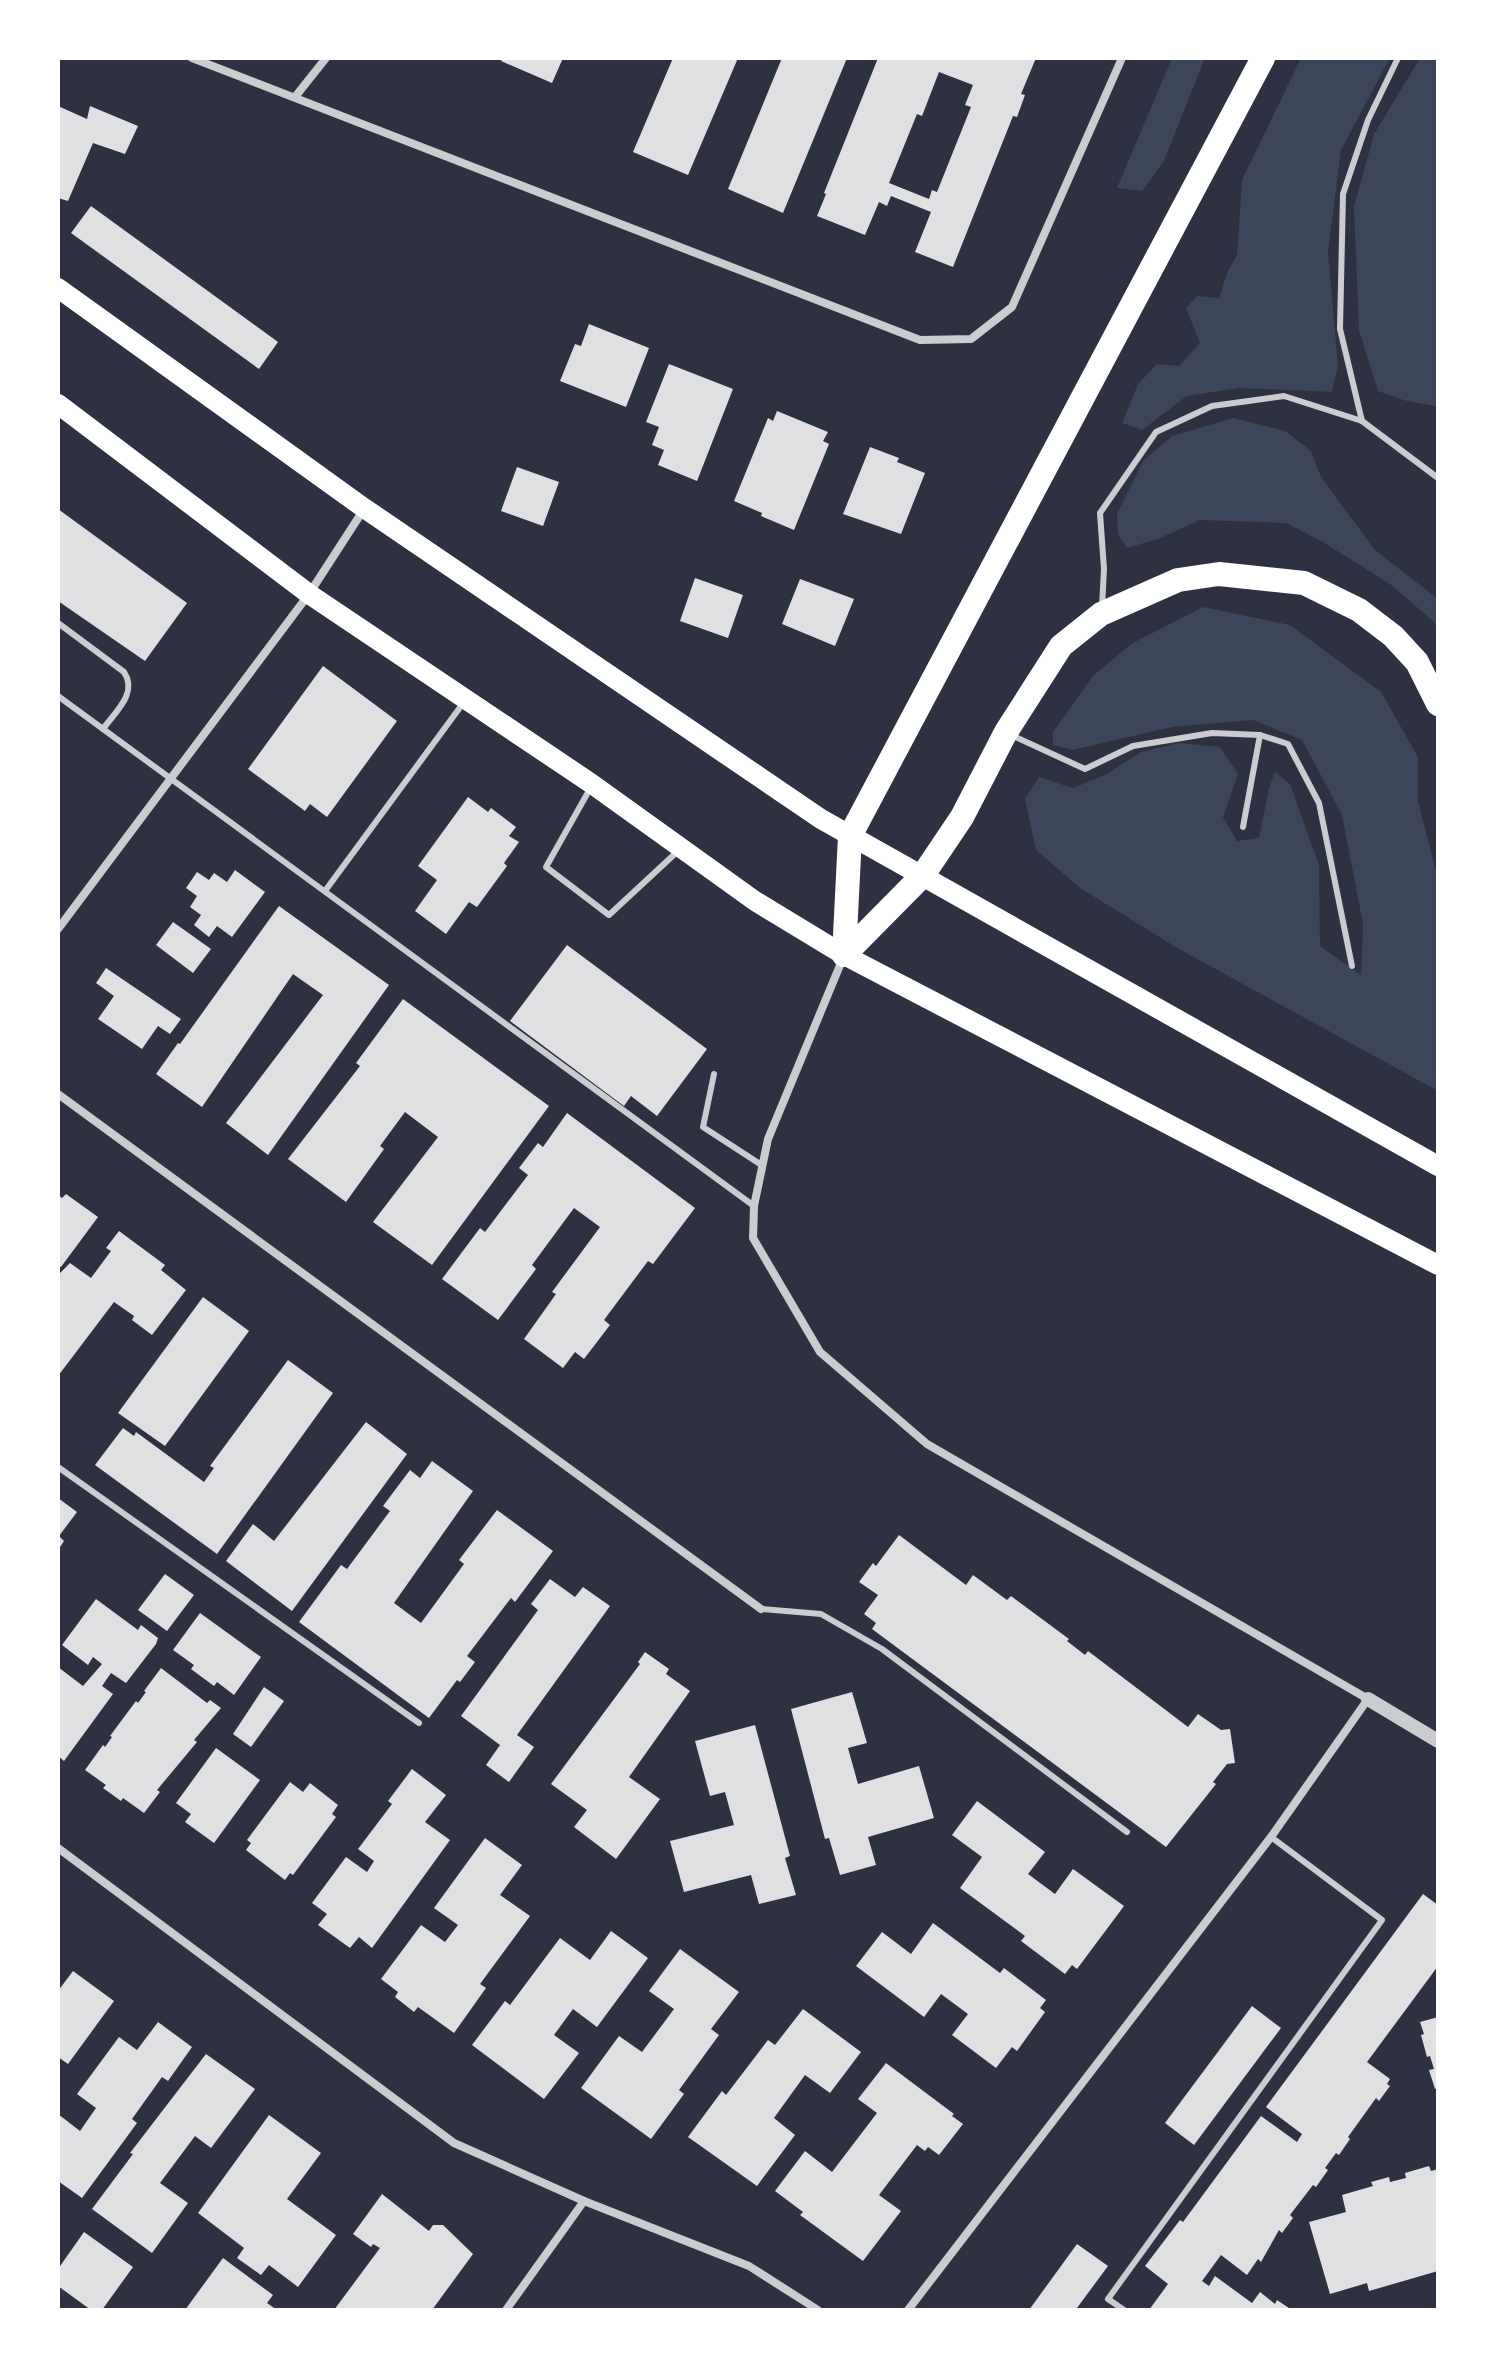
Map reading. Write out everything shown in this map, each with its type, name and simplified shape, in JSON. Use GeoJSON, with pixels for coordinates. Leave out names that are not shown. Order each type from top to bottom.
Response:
{"type":"FeatureCollection","features":[{"type":"Feature","properties":{"kind":"highway"},"geometry":{"type":"LineString","coordinates":[[844,955],[850,836],[1263,58]]}},
{"type":"Feature","properties":{"kind":"highway"},"geometry":{"type":"LineString","coordinates":[[844,955],[923,875],[962,817],[1006,732],[1061,646],[1101,614],[1178,580],[1219,574],[1304,583],[1359,610],[1393,636],[1417,662],[1438,704]]}},
{"type":"Feature","properties":{"kind":"main road"},"geometry":{"type":"LineString","coordinates":[[58,288],[364,508],[821,819],[1438,1166]]}},
{"type":"Feature","properties":{"kind":"main road"},"geometry":{"type":"LineString","coordinates":[[58,404],[309,594],[592,784],[755,901],[844,955],[1438,1265]]}},
{"type":"Feature","properties":{"kind":"street"},"geometry":{"type":"LineString","coordinates":[[192,58],[920,340],[971,339],[1012,307],[1122,58]]}},
{"type":"Feature","properties":{"kind":"street"},"geometry":{"type":"LineString","coordinates":[[295,97],[326,58]]}},
{"type":"Feature","properties":{"kind":"street"},"geometry":{"type":"LineString","coordinates":[[58,929],[309,594],[364,508]]}},
{"type":"Feature","properties":{"kind":"street"},"geometry":{"type":"LineString","coordinates":[[844,955],[768,1139],[754,1206],[753,1238],[820,1352],[927,1444],[1438,1741]]}},
{"type":"Feature","properties":{"kind":"street"},"geometry":{"type":"LineString","coordinates":[[58,1094],[761,1609]]}},
{"type":"Feature","properties":{"kind":"street"},"geometry":{"type":"LineString","coordinates":[[908,2310],[1271,1837],[1368,1699]]}},
{"type":"Feature","properties":{"kind":"street"},"geometry":{"type":"LineString","coordinates":[[58,1848],[454,2143],[584,2201],[749,2266],[818,2310]]}},
{"type":"Feature","properties":{"kind":"street"},"geometry":{"type":"LineString","coordinates":[[506,2310],[584,2201]]}},
{"type":"Feature","properties":{"kind":"lane"},"geometry":{"type":"LineString","coordinates":[[1362,421],[1340,329],[1343,194],[1368,120],[1398,58]]}},
{"type":"Feature","properties":{"kind":"lane"},"geometry":{"type":"LineString","coordinates":[[1101,614],[1104,569],[1100,513],[1156,432],[1212,406],[1284,396],[1362,421],[1438,478]]}},
{"type":"Feature","properties":{"kind":"lane"},"geometry":{"type":"LineString","coordinates":[[58,623],[129,679],[131,687],[127,696],[103,729]]}},
{"type":"Feature","properties":{"kind":"lane"},"geometry":{"type":"LineString","coordinates":[[58,696],[754,1206]]}},
{"type":"Feature","properties":{"kind":"lane"},"geometry":{"type":"LineString","coordinates":[[325,891],[466,700]]}},
{"type":"Feature","properties":{"kind":"lane"},"geometry":{"type":"LineString","coordinates":[[1006,732],[1085,769],[1133,746],[1212,733],[1260,735],[1288,744],[1319,803],[1352,966]]}},
{"type":"Feature","properties":{"kind":"lane"},"geometry":{"type":"LineString","coordinates":[[1243,827],[1260,735]]}},
{"type":"Feature","properties":{"kind":"lane"},"geometry":{"type":"LineString","coordinates":[[592,784],[546,867],[609,915],[681,848]]}},
{"type":"Feature","properties":{"kind":"lane"},"geometry":{"type":"LineString","coordinates":[[714,1074],[703,1127],[763,1166]]}},
{"type":"Feature","properties":{"kind":"lane"},"geometry":{"type":"LineString","coordinates":[[58,1467],[419,1723]]}},
{"type":"Feature","properties":{"kind":"lane"},"geometry":{"type":"LineString","coordinates":[[761,1609],[821,1614],[882,1649],[1127,1832]]}},
{"type":"Feature","properties":{"kind":"lane"},"geometry":{"type":"LineString","coordinates":[[1124,2310],[1108,2299],[1382,1920],[1271,1837]]}},
{"type":"Feature","properties":{"kind":"shaded area"},"geometry":{"type":"Polygon","coordinates":[[[1172,58],[1205,58],[1164,161],[1142,191],[1117,188],[1172,58]]]}},
{"type":"Feature","properties":{"kind":"shaded area"},"geometry":{"type":"Polygon","coordinates":[[[1301,58],[1390,58],[1341,150],[1328,252],[1338,366],[1332,392],[1239,388],[1187,396],[1142,430],[1122,423],[1138,384],[1157,364],[1179,366],[1200,343],[1186,308],[1197,296],[1219,298],[1237,255],[1242,180],[1301,58]]]}},
{"type":"Feature","properties":{"kind":"shaded area"},"geometry":{"type":"Polygon","coordinates":[[[1420,58],[1438,58],[1438,407],[1378,391],[1359,330],[1354,206],[1374,134],[1420,58]]]}},
{"type":"Feature","properties":{"kind":"shaded area"},"geometry":{"type":"Polygon","coordinates":[[[1233,418],[1285,431],[1311,451],[1321,477],[1375,550],[1438,599],[1438,629],[1433,621],[1390,584],[1286,523],[1200,520],[1158,539],[1127,548],[1118,534],[1117,514],[1143,461],[1172,436],[1233,418]]]}},
{"type":"Feature","properties":{"kind":"shaded area"},"geometry":{"type":"Polygon","coordinates":[[[1203,607],[1290,625],[1381,692],[1418,757],[1418,801],[1438,879],[1438,1091],[1179,949],[1080,888],[1036,850],[1025,799],[1039,777],[1073,788],[1105,775],[1141,752],[1179,743],[1220,747],[1238,774],[1223,817],[1237,841],[1259,838],[1275,772],[1290,784],[1319,865],[1320,946],[1361,975],[1363,924],[1342,815],[1302,740],[1253,720],[1172,727],[1072,750],[1053,745],[1053,732],[1093,676],[1131,644],[1203,607]]]}},
{"type":"Feature","properties":{"kind":"building"},"geometry":{"type":"Polygon","coordinates":[[[503,58],[563,58],[552,83],[501,61],[503,58]]]}},
{"type":"Feature","properties":{"kind":"building"},"geometry":{"type":"Polygon","coordinates":[[[673,58],[738,58],[688,175],[633,152],[673,58]]]}},
{"type":"Feature","properties":{"kind":"building"},"geometry":{"type":"Polygon","coordinates":[[[782,58],[847,58],[783,213],[728,189],[782,58]]]}},
{"type":"Feature","properties":{"kind":"building"},"geometry":{"type":"Polygon","coordinates":[[[878,58],[1036,58],[1021,94],[1025,95],[1017,117],[1013,116],[953,267],[915,252],[931,212],[891,196],[887,206],[879,202],[865,235],[817,216],[878,58]],[[939,72],[922,116],[917,114],[889,183],[929,199],[932,190],[937,192],[971,107],[965,105],[973,85],[939,72]]]}},
{"type":"Feature","properties":{"kind":"building"},"geometry":{"type":"Polygon","coordinates":[[[58,106],[87,119],[90,106],[138,126],[125,154],[93,143],[68,201],[58,198],[58,106]]]}},
{"type":"Feature","properties":{"kind":"building"},"geometry":{"type":"Polygon","coordinates":[[[91,206],[278,342],[259,369],[71,233],[91,206]]]}},
{"type":"Feature","properties":{"kind":"building"},"geometry":{"type":"Polygon","coordinates":[[[589,324],[649,348],[626,407],[560,381],[575,344],[581,346],[589,324]]]}},
{"type":"Feature","properties":{"kind":"building"},"geometry":{"type":"Polygon","coordinates":[[[669,364],[733,389],[697,481],[658,465],[664,450],[652,445],[659,427],[646,422],[669,364]]]}},
{"type":"Feature","properties":{"kind":"building"},"geometry":{"type":"Polygon","coordinates":[[[777,411],[828,432],[823,441],[829,444],[794,530],[734,501],[768,418],[773,421],[777,411]]]}},
{"type":"Feature","properties":{"kind":"building"},"geometry":{"type":"Polygon","coordinates":[[[870,447],[899,458],[897,462],[925,473],[901,534],[843,514],[870,447]]]}},
{"type":"Feature","properties":{"kind":"building"},"geometry":{"type":"Polygon","coordinates":[[[517,467],[559,482],[543,526],[501,511],[517,467]]]}},
{"type":"Feature","properties":{"kind":"building"},"geometry":{"type":"Polygon","coordinates":[[[58,509],[187,603],[145,661],[58,601],[58,509]]]}},
{"type":"Feature","properties":{"kind":"building"},"geometry":{"type":"Polygon","coordinates":[[[695,578],[743,595],[728,638],[680,621],[695,578]]]}},
{"type":"Feature","properties":{"kind":"building"},"geometry":{"type":"Polygon","coordinates":[[[800,579],[854,599],[835,646],[782,624],[800,579]]]}},
{"type":"Feature","properties":{"kind":"building"},"geometry":{"type":"Polygon","coordinates":[[[323,666],[397,721],[327,817],[310,804],[305,811],[248,769],[323,666]]]}},
{"type":"Feature","properties":{"kind":"building"},"geometry":{"type":"Polygon","coordinates":[[[468,797],[488,812],[491,808],[516,827],[509,836],[519,842],[504,863],[507,866],[477,907],[469,902],[446,934],[415,911],[437,880],[418,866],[468,797]]]}},
{"type":"Feature","properties":{"kind":"building"},"geometry":{"type":"Polygon","coordinates":[[[235,870],[265,892],[232,937],[217,926],[209,937],[194,925],[201,915],[190,907],[197,896],[186,888],[197,872],[209,880],[214,873],[227,882],[235,870]]]}},
{"type":"Feature","properties":{"kind":"building"},"geometry":{"type":"Polygon","coordinates":[[[279,906],[389,985],[268,1155],[226,1123],[323,995],[293,974],[202,1107],[156,1074],[279,906]]]}},
{"type":"Feature","properties":{"kind":"building"},"geometry":{"type":"Polygon","coordinates":[[[173,922],[211,949],[193,973],[156,945],[173,922]]]}},
{"type":"Feature","properties":{"kind":"building"},"geometry":{"type":"Polygon","coordinates":[[[567,945],[707,1049],[657,1116],[631,1096],[624,1106],[510,1021],[567,945]]]}},
{"type":"Feature","properties":{"kind":"building"},"geometry":{"type":"Polygon","coordinates":[[[106,968],[181,1019],[170,1034],[158,1026],[142,1049],[98,1019],[114,996],[96,983],[106,968]]]}},
{"type":"Feature","properties":{"kind":"building"},"geometry":{"type":"Polygon","coordinates":[[[403,999],[549,1106],[432,1265],[373,1222],[438,1137],[405,1112],[380,1146],[384,1149],[346,1202],[288,1159],[360,1066],[356,1063],[403,999]]]}},
{"type":"Feature","properties":{"kind":"building"},"geometry":{"type":"Polygon","coordinates":[[[567,1113],[695,1208],[653,1264],[648,1261],[604,1320],[610,1325],[584,1359],[575,1352],[563,1368],[524,1339],[556,1294],[552,1292],[600,1227],[574,1208],[532,1265],[536,1269],[498,1320],[442,1279],[480,1228],[485,1232],[528,1175],[519,1168],[538,1143],[543,1147],[567,1113]]]}},
{"type":"Feature","properties":{"kind":"building"},"geometry":{"type":"Polygon","coordinates":[[[66,1194],[98,1217],[61,1267],[58,1265],[58,1195],[62,1198],[66,1194]]]}},
{"type":"Feature","properties":{"kind":"building"},"geometry":{"type":"Polygon","coordinates":[[[119,1231],[165,1265],[161,1270],[186,1290],[152,1335],[132,1320],[134,1316],[114,1302],[58,1376],[58,1275],[70,1263],[91,1278],[111,1251],[106,1248],[119,1231]]]}},
{"type":"Feature","properties":{"kind":"building"},"geometry":{"type":"Polygon","coordinates":[[[203,1297],[249,1331],[165,1446],[118,1413],[203,1297]]]}},
{"type":"Feature","properties":{"kind":"building"},"geometry":{"type":"Polygon","coordinates":[[[288,1360],[333,1393],[217,1554],[95,1465],[123,1428],[134,1436],[136,1432],[204,1482],[214,1468],[210,1466],[288,1360]]]}},
{"type":"Feature","properties":{"kind":"building"},"geometry":{"type":"Polygon","coordinates":[[[366,1422],[407,1454],[292,1611],[226,1561],[253,1524],[274,1541],[366,1422]]]}},
{"type":"Feature","properties":{"kind":"building"},"geometry":{"type":"Polygon","coordinates":[[[432,1461],[473,1491],[394,1603],[421,1623],[464,1564],[459,1560],[497,1510],[553,1551],[515,1602],[511,1598],[467,1656],[475,1662],[460,1682],[457,1680],[429,1718],[299,1622],[341,1565],[347,1569],[390,1511],[383,1506],[410,1470],[420,1478],[432,1461]]]}},
{"type":"Feature","properties":{"kind":"building"},"geometry":{"type":"Polygon","coordinates":[[[58,1498],[77,1512],[59,1536],[64,1541],[58,1550],[58,1498]]]}},
{"type":"Feature","properties":{"kind":"building"},"geometry":{"type":"Polygon","coordinates":[[[899,1535],[966,1585],[973,1575],[1007,1600],[1011,1596],[1069,1639],[1067,1641],[1085,1655],[1088,1651],[1188,1727],[1198,1714],[1221,1730],[1230,1729],[1235,1763],[1227,1764],[1213,1782],[1216,1784],[1166,1847],[872,1629],[876,1623],[864,1614],[878,1595],[859,1582],[873,1563],[876,1566],[899,1535]]]}},
{"type":"Feature","properties":{"kind":"building"},"geometry":{"type":"Polygon","coordinates":[[[165,1574],[194,1595],[167,1631],[138,1610],[165,1574]]]}},
{"type":"Feature","properties":{"kind":"building"},"geometry":{"type":"Polygon","coordinates":[[[550,1579],[575,1597],[583,1587],[610,1606],[517,1735],[534,1747],[509,1782],[486,1765],[500,1745],[461,1716],[538,1610],[531,1604],[550,1579]]]}},
{"type":"Feature","properties":{"kind":"building"},"geometry":{"type":"Polygon","coordinates":[[[96,1599],[138,1630],[141,1625],[158,1638],[126,1683],[111,1673],[102,1686],[113,1694],[64,1761],[58,1756],[58,1667],[83,1686],[102,1664],[93,1657],[88,1665],[62,1645],[96,1599]]]}},
{"type":"Feature","properties":{"kind":"building"},"geometry":{"type":"Polygon","coordinates":[[[200,1613],[261,1657],[234,1695],[217,1682],[214,1686],[191,1669],[194,1665],[173,1650],[200,1613]]]}},
{"type":"Feature","properties":{"kind":"building"},"geometry":{"type":"Polygon","coordinates":[[[645,1652],[669,1669],[666,1674],[690,1691],[629,1777],[660,1799],[616,1859],[574,1827],[587,1810],[551,1784],[640,1664],[638,1662],[645,1652]]]}},
{"type":"Feature","properties":{"kind":"building"},"geometry":{"type":"Polygon","coordinates":[[[161,1668],[207,1703],[210,1700],[221,1708],[157,1790],[160,1792],[144,1813],[103,1788],[106,1785],[85,1770],[103,1745],[105,1747],[136,1701],[138,1703],[161,1668]]]}},
{"type":"Feature","properties":{"kind":"building"},"geometry":{"type":"Polygon","coordinates":[[[264,1687],[284,1701],[251,1747],[233,1734],[264,1687]]]}},
{"type":"Feature","properties":{"kind":"building"},"geometry":{"type":"Polygon","coordinates":[[[852,1692],[867,1743],[848,1748],[858,1784],[919,1766],[934,1818],[868,1837],[876,1865],[840,1875],[829,1838],[825,1839],[791,1709],[852,1692]]]}},
{"type":"Feature","properties":{"kind":"building"},"geometry":{"type":"Polygon","coordinates":[[[755,1725],[790,1856],[785,1858],[796,1895],[759,1904],[751,1875],[684,1892],[670,1841],[734,1825],[725,1792],[710,1796],[695,1741],[755,1725]]]}},
{"type":"Feature","properties":{"kind":"building"},"geometry":{"type":"Polygon","coordinates":[[[216,1748],[260,1780],[214,1843],[185,1822],[191,1814],[176,1803],[216,1748]]]}},
{"type":"Feature","properties":{"kind":"building"},"geometry":{"type":"Polygon","coordinates":[[[412,1769],[446,1795],[425,1822],[450,1840],[372,1948],[359,1937],[350,1948],[318,1925],[327,1914],[312,1903],[346,1857],[367,1872],[374,1861],[358,1849],[392,1804],[388,1801],[412,1769]]]}},
{"type":"Feature","properties":{"kind":"building"},"geometry":{"type":"Polygon","coordinates":[[[290,1782],[303,1792],[310,1783],[338,1805],[332,1814],[336,1817],[293,1875],[290,1873],[285,1880],[246,1850],[251,1843],[247,1840],[290,1782]]]}},
{"type":"Feature","properties":{"kind":"building"},"geometry":{"type":"Polygon","coordinates":[[[977,1801],[1045,1852],[1028,1874],[1055,1894],[1073,1869],[1124,1906],[1077,1969],[1072,1965],[1065,1974],[1021,1941],[1025,1936],[960,1888],[982,1857],[952,1835],[977,1801]]]}},
{"type":"Feature","properties":{"kind":"building"},"geometry":{"type":"Polygon","coordinates":[[[485,1838],[522,1865],[500,1895],[530,1916],[480,1984],[486,1988],[454,2033],[418,2007],[414,2012],[395,1997],[398,1992],[381,1979],[421,1925],[445,1942],[458,1925],[434,1908],[485,1838]]]}},
{"type":"Feature","properties":{"kind":"building"},"geometry":{"type":"Polygon","coordinates":[[[1423,1894],[1438,1905],[1438,1966],[1367,2062],[1390,2079],[1387,2084],[1390,2086],[1379,2101],[1376,2098],[1339,2155],[1336,2153],[1325,2168],[1328,2170],[1316,2187],[1313,2185],[1290,2215],[1293,2218],[1282,2233],[1279,2230],[1261,2262],[1258,2259],[1247,2275],[1221,2255],[1202,2281],[1209,2286],[1215,2276],[1252,2303],[1260,2292],[1275,2304],[1277,2300],[1292,2310],[1149,2310],[1168,2284],[1145,2266],[1180,2220],[1183,2222],[1261,2116],[1297,2142],[1302,2134],[1266,2107],[1423,1894]]]}},
{"type":"Feature","properties":{"kind":"building"},"geometry":{"type":"Polygon","coordinates":[[[933,1923],[1000,1973],[1004,1968],[1046,2000],[1040,2008],[1045,2012],[1017,2051],[1012,2047],[996,2068],[952,2035],[968,2014],[941,1994],[924,2017],[856,1966],[882,1932],[911,1954],[933,1923]]]}},
{"type":"Feature","properties":{"kind":"building"},"geometry":{"type":"Polygon","coordinates":[[[611,1931],[648,1958],[597,2027],[573,2009],[554,2035],[579,2053],[544,2099],[472,2045],[505,2001],[510,2005],[560,1938],[590,1960],[611,1931]]]}},
{"type":"Feature","properties":{"kind":"building"},"geometry":{"type":"Polygon","coordinates":[[[680,1949],[739,1992],[711,2029],[719,2035],[679,2090],[684,2094],[651,2139],[581,2088],[619,2036],[642,2052],[674,2009],[649,1991],[680,1949]]]}},
{"type":"Feature","properties":{"kind":"building"},"geometry":{"type":"Polygon","coordinates":[[[73,1971],[114,2001],[68,2064],[58,2057],[58,1991],[73,1971]]]}},
{"type":"Feature","properties":{"kind":"building"},"geometry":{"type":"Polygon","coordinates":[[[1252,2006],[1281,2028],[1194,2145],[1165,2123],[1252,2006]]]}},
{"type":"Feature","properties":{"kind":"building"},"geometry":{"type":"Polygon","coordinates":[[[803,2009],[861,2052],[830,2093],[805,2075],[774,2118],[795,2135],[757,2186],[688,2137],[722,2091],[726,2095],[768,2040],[775,2045],[803,2009]]]}},
{"type":"Feature","properties":{"kind":"building"},"geometry":{"type":"Polygon","coordinates":[[[1438,2017],[1438,2088],[1435,2089],[1429,2070],[1434,2069],[1430,2056],[1427,2057],[1420,2022],[1438,2017]]]}},
{"type":"Feature","properties":{"kind":"building"},"geometry":{"type":"Polygon","coordinates":[[[158,2022],[192,2047],[168,2081],[162,2077],[132,2119],[137,2123],[82,2198],[58,2181],[58,2114],[80,2131],[96,2108],[77,2094],[119,2037],[137,2050],[158,2022]]]}},
{"type":"Feature","properties":{"kind":"building"},"geometry":{"type":"Polygon","coordinates":[[[206,2054],[255,2089],[211,2148],[195,2136],[160,2183],[188,2203],[152,2253],[92,2209],[133,2154],[130,2153],[206,2054]]]}},
{"type":"Feature","properties":{"kind":"building"},"geometry":{"type":"Polygon","coordinates":[[[886,2063],[963,2124],[939,2155],[928,2147],[925,2151],[917,2145],[879,2195],[901,2211],[863,2261],[800,2215],[803,2212],[775,2191],[805,2151],[832,2172],[877,2113],[858,2099],[886,2063]]]}},
{"type":"Feature","properties":{"kind":"building"},"geometry":{"type":"Polygon","coordinates":[[[269,2115],[321,2153],[287,2199],[336,2235],[298,2287],[269,2265],[261,2275],[237,2258],[244,2248],[198,2213],[269,2115]]]}},
{"type":"Feature","properties":{"kind":"building"},"geometry":{"type":"Polygon","coordinates":[[[1429,2166],[1431,2171],[1438,2169],[1438,2271],[1369,2291],[1367,2283],[1330,2294],[1309,2222],[1346,2212],[1342,2195],[1373,2186],[1371,2182],[1389,2177],[1390,2182],[1406,2178],[1405,2173],[1429,2166]]]}},
{"type":"Feature","properties":{"kind":"building"},"geometry":{"type":"Polygon","coordinates":[[[382,2194],[429,2231],[433,2225],[443,2225],[473,2254],[432,2310],[334,2310],[380,2248],[373,2244],[371,2247],[353,2234],[382,2194]]]}},
{"type":"Feature","properties":{"kind":"building"},"geometry":{"type":"Polygon","coordinates":[[[84,2232],[133,2267],[102,2310],[91,2310],[58,2286],[58,2269],[84,2232]]]}},
{"type":"Feature","properties":{"kind":"building"},"geometry":{"type":"Polygon","coordinates":[[[1077,2244],[1108,2266],[1077,2308],[1080,2310],[1029,2310],[1077,2244]]]}},
{"type":"Feature","properties":{"kind":"building"},"geometry":{"type":"Polygon","coordinates":[[[223,2258],[273,2295],[267,2303],[277,2310],[185,2310],[223,2258]]]}}]}
